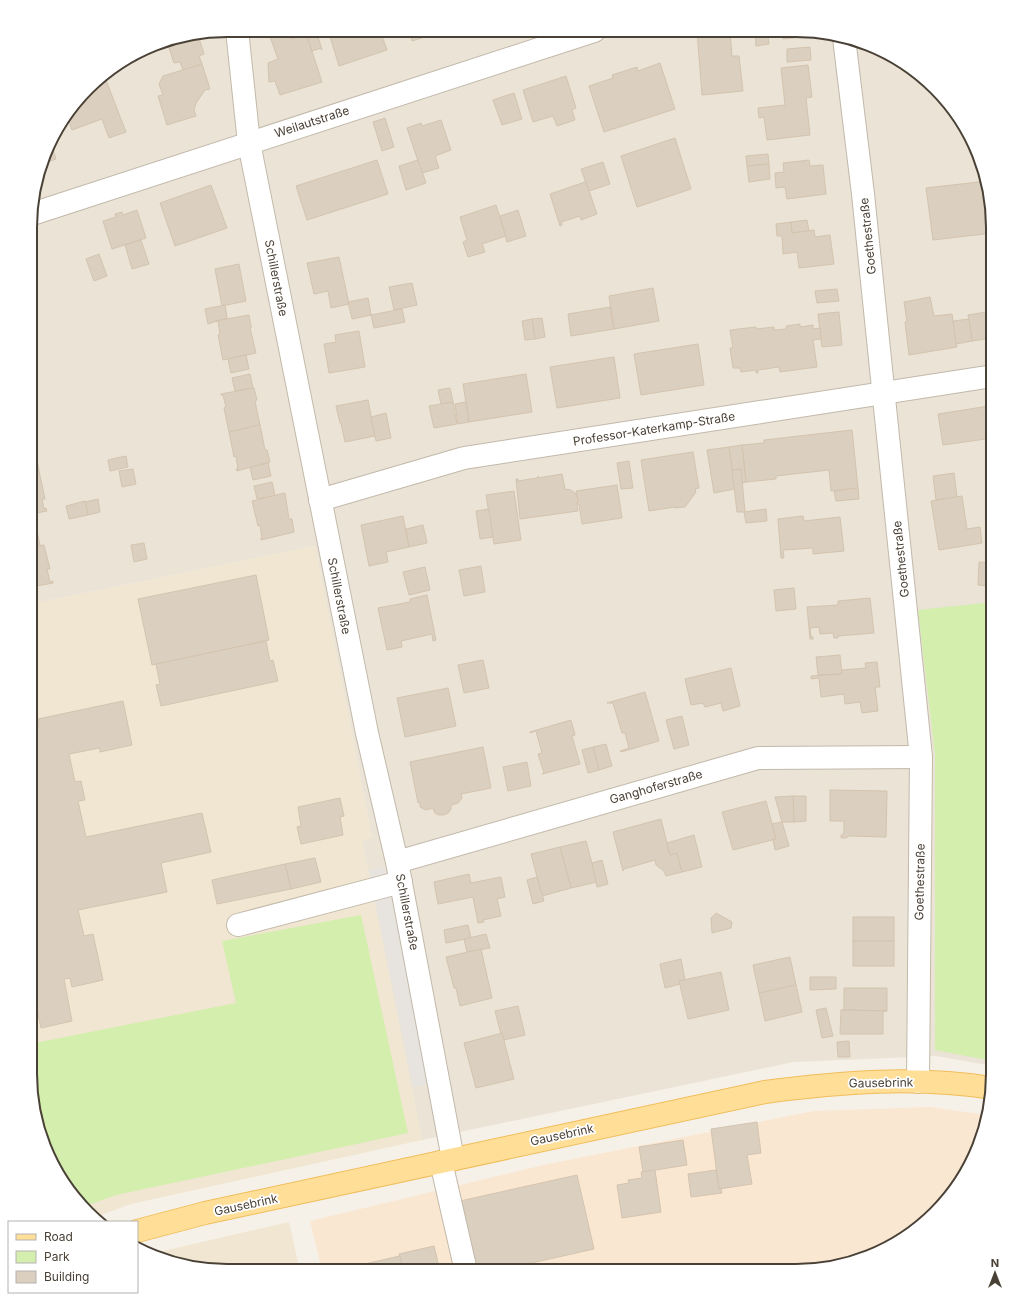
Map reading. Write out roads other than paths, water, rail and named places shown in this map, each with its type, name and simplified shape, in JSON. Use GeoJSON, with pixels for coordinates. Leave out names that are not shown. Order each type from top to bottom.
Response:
{"type":"FeatureCollection","features":[{"type":"Feature","properties":{"kind":"main road","name":"Gausebrink"},"geometry":{"type":"LineString","coordinates":[[138,1231],[205,1213],[765,1092],[871,1081],[918,1082],[986,1088]]}},
{"type":"Feature","properties":{"kind":"street","name":"Schillerstraße"},"geometry":{"type":"LineString","coordinates":[[238,37],[249,143],[367,733],[399,872],[465,1264]]}},
{"type":"Feature","properties":{"kind":"street","name":"Weilautstraße"},"geometry":{"type":"LineString","coordinates":[[37,212],[576,37]]}},
{"type":"Feature","properties":{"kind":"street","name":"Goethestraße"},"geometry":{"type":"LineString","coordinates":[[845,43],[863,194],[922,757],[918,1082]]}},
{"type":"Feature","properties":{"kind":"street","name":"Professor-Katerkamp-Straße"},"geometry":{"type":"LineString","coordinates":[[320,500],[464,458],[986,377]]}},
{"type":"Feature","properties":{"kind":"street","name":"Ganghoferstraße"},"geometry":{"type":"LineString","coordinates":[[238,925],[399,872],[758,758],[922,757]]}}]}
